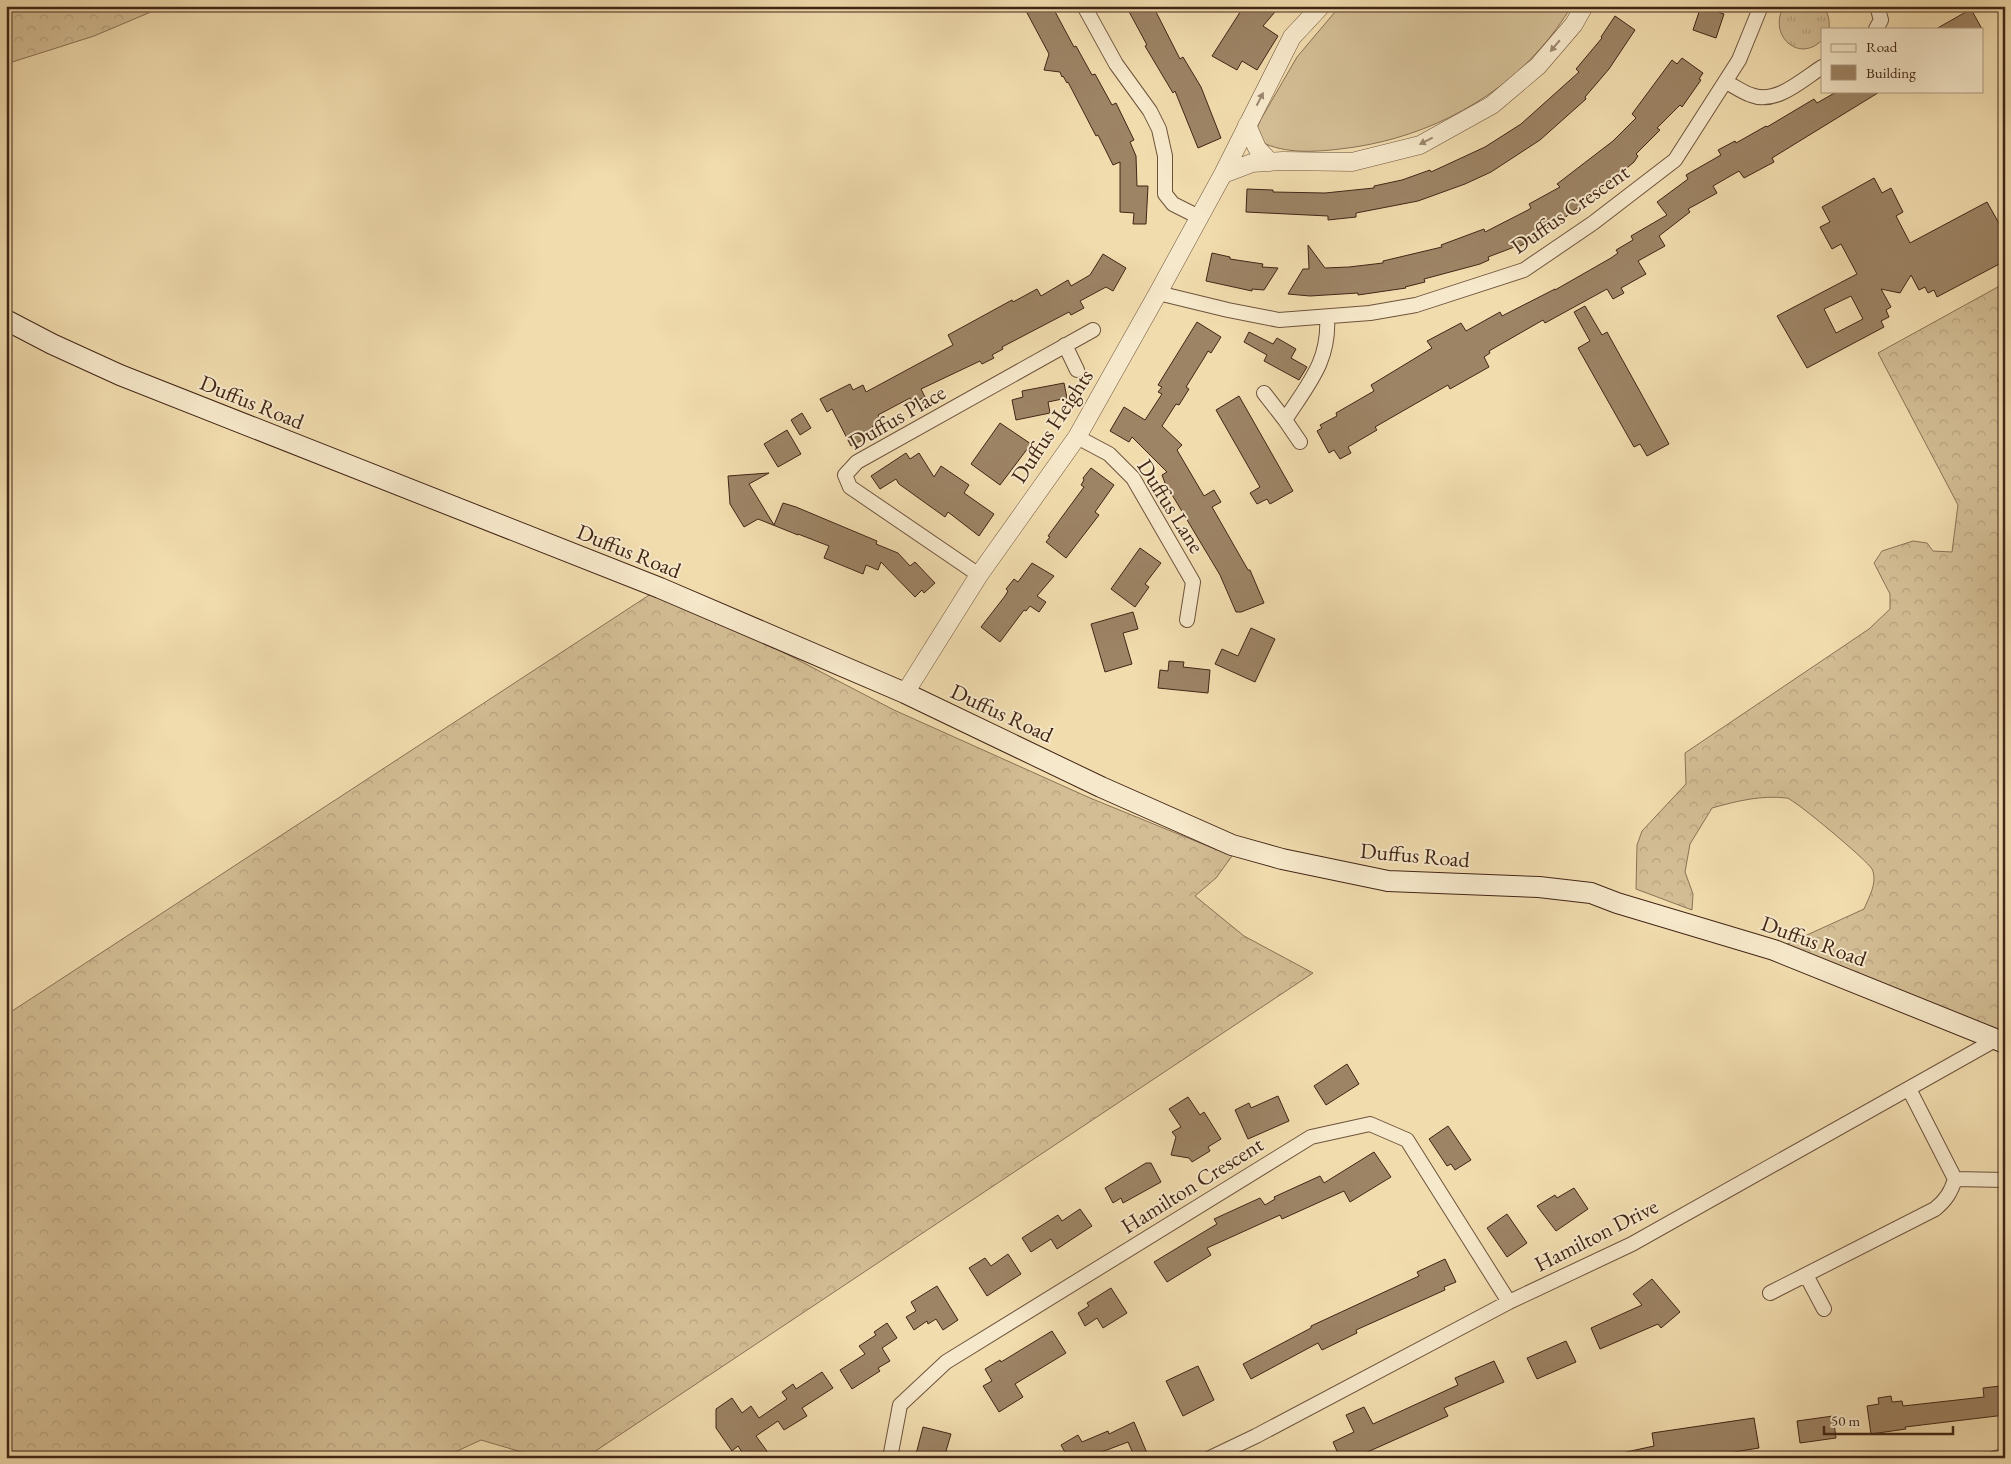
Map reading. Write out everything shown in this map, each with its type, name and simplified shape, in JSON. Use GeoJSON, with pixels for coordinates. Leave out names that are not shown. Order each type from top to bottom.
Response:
{"type":"FeatureCollection","features":[{"type":"Feature","properties":{"kind":"main road","name":"Duffus Road"},"geometry":{"type":"LineString","coordinates":[[6,320],[52,344],[120,375],[660,588],[905,693],[1101,787],[1232,845],[1282,859],[1388,881],[1539,887],[1592,893],[1617,903],[1774,950],[2000,1042]]}},
{"type":"Feature","properties":{"kind":"street","name":"Duffus Heights"},"geometry":{"type":"LineString","coordinates":[[905,693],[979,575],[1077,437],[1223,174],[1292,37],[1321,6]]}},
{"type":"Feature","properties":{"kind":"street"},"geometry":{"type":"LineString","coordinates":[[1223,174],[1252,163],[1352,162],[1420,145],[1499,100],[1538,66],[1574,24],[1584,6]]}},
{"type":"Feature","properties":{"kind":"street","name":"Duffus Crescent"},"geometry":{"type":"LineString","coordinates":[[1158,293],[1279,320],[1327,317],[1370,313],[1416,305],[1524,270],[1593,223],[1674,160],[1739,60],[1761,6]]}},
{"type":"Feature","properties":{"kind":"street"},"geometry":{"type":"LineString","coordinates":[[1877,6],[1881,20],[1877,28]]}},
{"type":"Feature","properties":{"kind":"street"},"geometry":{"type":"LineString","coordinates":[[1089,8],[1116,64],[1150,111],[1159,129],[1165,156],[1165,194],[1173,204],[1199,216]]}},
{"type":"Feature","properties":{"kind":"street"},"geometry":{"type":"LineString","coordinates":[[1726,82],[1751,96],[1766,98],[1781,94],[1821,68]]}},
{"type":"Feature","properties":{"kind":"street"},"geometry":{"type":"LineString","coordinates":[[1247,125],[1257,148],[1270,162]]}},
{"type":"Feature","properties":{"kind":"street"},"geometry":{"type":"LineString","coordinates":[[1285,420],[1321,363],[1328,336],[1327,317]]}},
{"type":"Feature","properties":{"kind":"street","name":"Duffus Place"},"geometry":{"type":"LineString","coordinates":[[979,575],[850,486],[845,475],[857,462],[1093,330]]}},
{"type":"Feature","properties":{"kind":"street"},"geometry":{"type":"LineString","coordinates":[[1065,345],[1077,370]]}},
{"type":"Feature","properties":{"kind":"street"},"geometry":{"type":"LineString","coordinates":[[1264,393],[1300,442]]}},
{"type":"Feature","properties":{"kind":"street","name":"Duffus Lane"},"geometry":{"type":"LineString","coordinates":[[1077,437],[1109,454],[1133,478],[1193,582],[1187,620]]}},
{"type":"Feature","properties":{"kind":"street","name":"Hamilton Drive"},"geometry":{"type":"LineString","coordinates":[[1210,1458],[1256,1436],[1509,1302],[1632,1244],[1909,1089],[2000,1042]]}},
{"type":"Feature","properties":{"kind":"street"},"geometry":{"type":"LineString","coordinates":[[1770,1293],[1935,1209],[1944,1202],[1951,1192],[1955,1179],[1909,1089]]}},
{"type":"Feature","properties":{"kind":"street","name":"Hamilton Crescent"},"geometry":{"type":"LineString","coordinates":[[890,1458],[900,1405],[946,1362],[1310,1137],[1370,1124],[1407,1140],[1509,1302]]}},
{"type":"Feature","properties":{"kind":"street"},"geometry":{"type":"LineString","coordinates":[[1955,1179],[2005,1180]]}},
{"type":"Feature","properties":{"kind":"street"},"geometry":{"type":"LineString","coordinates":[[1806,1275],[1824,1309]]}},
{"type":"Feature","properties":{"kind":"street"},"geometry":{"type":"LineString","coordinates":[[1995,1458],[2005,1456]]}},
{"type":"Feature","properties":{"kind":"green space"},"geometry":{"type":"Polygon","coordinates":[[[6,6],[165,6],[94,36],[6,64],[6,6]]]}},
{"type":"Feature","properties":{"kind":"green space"},"geometry":{"type":"Polygon","coordinates":[[[1340,6],[1572,6],[1540,49],[1498,88],[1475,104],[1423,129],[1368,145],[1340,149],[1290,150],[1280,149],[1261,142],[1257,128],[1297,57],[1340,6]]]}},
{"type":"Feature","properties":{"kind":"green space"},"geometry":{"type":"Polygon","coordinates":[[[1784,6],[1823,6],[1828,17],[1829,28],[1821,28],[1821,41],[1813,47],[1804,49],[1795,47],[1782,36],[1780,17],[1784,6]]]}},
{"type":"Feature","properties":{"kind":"green space"},"geometry":{"type":"Polygon","coordinates":[[[2005,283],[2005,374],[1997,380],[2005,391],[2005,1043],[1774,950],[1864,909],[1874,879],[1872,869],[1858,855],[1816,819],[1787,798],[1758,798],[1712,808],[1690,844],[1685,872],[1693,894],[1692,910],[1636,889],[1637,845],[1642,831],[1686,784],[1685,753],[1869,629],[1890,609],[1890,594],[1874,563],[1882,551],[1913,541],[1927,543],[1933,551],[1952,552],[1958,505],[1878,353],[2005,283]]]}},
{"type":"Feature","properties":{"kind":"green space"},"geometry":{"type":"Polygon","coordinates":[[[660,588],[894,710],[1090,798],[1232,856],[1216,878],[1195,896],[1244,936],[1313,973],[585,1458],[542,1458],[481,1440],[442,1458],[6,1458],[6,1015],[660,588]]]}},
{"type":"Feature","properties":{"kind":"building"},"geometry":{"type":"Polygon","coordinates":[[[1035,6],[1052,6],[1074,47],[1076,46],[1092,75],[1095,74],[1112,105],[1116,103],[1134,140],[1130,142],[1136,156],[1137,186],[1148,186],[1146,224],[1133,224],[1134,213],[1120,212],[1120,162],[1113,165],[1068,82],[1062,77],[1060,72],[1044,70],[1049,54],[1026,11],[1035,6]]]}},
{"type":"Feature","properties":{"kind":"building"},"geometry":{"type":"Polygon","coordinates":[[[1126,6],[1153,6],[1180,59],[1183,57],[1201,87],[1221,138],[1198,148],[1175,91],[1173,93],[1145,46],[1147,45],[1126,6]]]}},
{"type":"Feature","properties":{"kind":"building"},"geometry":{"type":"Polygon","coordinates":[[[1244,6],[1280,6],[1263,26],[1278,36],[1257,70],[1242,61],[1237,70],[1212,56],[1244,6]]]}},
{"type":"Feature","properties":{"kind":"building"},"geometry":{"type":"Polygon","coordinates":[[[1701,6],[1724,14],[1716,38],[1693,30],[1701,6]]]}},
{"type":"Feature","properties":{"kind":"building"},"geometry":{"type":"Polygon","coordinates":[[[1971,9],[1981,28],[1938,28],[1971,9]]]}},
{"type":"Feature","properties":{"kind":"building"},"geometry":{"type":"Polygon","coordinates":[[[1615,16],[1635,30],[1609,69],[1585,97],[1586,99],[1540,140],[1491,172],[1465,184],[1418,201],[1356,213],[1356,217],[1328,220],[1328,216],[1246,212],[1247,189],[1273,190],[1273,192],[1325,193],[1374,188],[1374,186],[1402,180],[1430,170],[1431,172],[1485,147],[1521,124],[1579,72],[1576,69],[1602,38],[1615,16]]]}},
{"type":"Feature","properties":{"kind":"building"},"geometry":{"type":"Polygon","coordinates":[[[1682,58],[1703,73],[1699,79],[1701,80],[1682,107],[1680,105],[1657,128],[1660,130],[1636,154],[1638,156],[1634,162],[1563,219],[1533,236],[1534,239],[1518,247],[1488,257],[1489,260],[1480,264],[1424,279],[1425,282],[1406,288],[1358,295],[1358,293],[1310,296],[1288,294],[1303,269],[1309,269],[1308,245],[1325,268],[1383,263],[1383,261],[1442,247],[1441,245],[1484,229],[1485,232],[1528,210],[1531,208],[1529,204],[1560,187],[1557,184],[1613,141],[1636,118],[1632,114],[1672,60],[1677,64],[1682,58]]]}},
{"type":"Feature","properties":{"kind":"building"},"geometry":{"type":"Polygon","coordinates":[[[1836,92],[1879,92],[1772,158],[1774,162],[1744,178],[1739,171],[1713,186],[1717,193],[1688,209],[1690,212],[1659,236],[1665,246],[1638,261],[1646,274],[1621,288],[1624,293],[1613,299],[1607,289],[1545,323],[1543,320],[1489,351],[1490,353],[1484,357],[1489,367],[1450,389],[1448,385],[1375,427],[1377,430],[1348,447],[1351,453],[1340,459],[1334,450],[1329,453],[1317,431],[1322,428],[1320,425],[1337,416],[1336,413],[1374,391],[1371,385],[1432,348],[1427,341],[1461,323],[1466,331],[1500,312],[1502,316],[1555,290],[1611,258],[1618,253],[1616,250],[1633,240],[1631,236],[1667,215],[1657,202],[1688,179],[1686,175],[1721,155],[1718,150],[1767,127],[1814,99],[1817,103],[1836,92]]]}},
{"type":"Feature","properties":{"kind":"building"},"geometry":{"type":"Polygon","coordinates":[[[1874,178],[1882,193],[1891,188],[1903,212],[1896,216],[1910,243],[1987,202],[2005,234],[2005,261],[1937,297],[1934,290],[1928,293],[1925,287],[1919,290],[1911,275],[1900,293],[1881,289],[1891,307],[1886,310],[1889,317],[1881,321],[1884,327],[1807,368],[1777,316],[1857,274],[1841,244],[1832,249],[1820,227],[1830,222],[1822,207],[1874,178]],[[1851,296],[1824,309],[1836,333],[1863,319],[1851,296]]]}},
{"type":"Feature","properties":{"kind":"building"},"geometry":{"type":"Polygon","coordinates":[[[1212,253],[1230,257],[1230,259],[1263,264],[1262,267],[1278,268],[1264,290],[1252,289],[1252,291],[1206,281],[1212,253]]]}},
{"type":"Feature","properties":{"kind":"building"},"geometry":{"type":"Polygon","coordinates":[[[1103,254],[1126,268],[1113,291],[1106,287],[1080,301],[1084,308],[1071,315],[1069,312],[1002,347],[1003,349],[992,355],[994,358],[982,364],[980,361],[921,389],[925,397],[913,403],[910,398],[878,415],[882,421],[872,427],[875,433],[851,446],[832,409],[827,412],[820,399],[850,384],[853,390],[863,385],[866,392],[953,345],[948,335],[1012,300],[1013,302],[1037,289],[1041,296],[1068,280],[1071,286],[1090,275],[1103,254]]]}},
{"type":"Feature","properties":{"kind":"building"},"geometry":{"type":"Polygon","coordinates":[[[1585,306],[1602,335],[1607,332],[1669,444],[1647,456],[1640,444],[1634,447],[1578,348],[1590,341],[1574,312],[1585,306]]]}},
{"type":"Feature","properties":{"kind":"building"},"geometry":{"type":"Polygon","coordinates":[[[1197,322],[1221,337],[1211,353],[1208,351],[1186,387],[1189,389],[1179,405],[1176,404],[1162,426],[1182,445],[1177,450],[1204,496],[1214,490],[1221,502],[1212,507],[1248,570],[1250,570],[1264,603],[1241,612],[1236,612],[1220,575],[1165,483],[1162,475],[1167,472],[1132,437],[1129,442],[1110,431],[1124,407],[1145,420],[1162,394],[1158,392],[1162,387],[1158,385],[1197,322]]]}},
{"type":"Feature","properties":{"kind":"building"},"geometry":{"type":"Polygon","coordinates":[[[1249,332],[1273,344],[1277,338],[1296,349],[1291,358],[1307,367],[1299,380],[1264,361],[1267,355],[1244,342],[1249,332]]]}},
{"type":"Feature","properties":{"kind":"building"},"geometry":{"type":"Polygon","coordinates":[[[1064,383],[1067,398],[1048,402],[1050,413],[1016,420],[1012,400],[1023,397],[1022,391],[1064,383]]]}},
{"type":"Feature","properties":{"kind":"building"},"geometry":{"type":"Polygon","coordinates":[[[1239,396],[1293,491],[1270,504],[1267,499],[1257,504],[1250,493],[1260,487],[1216,410],[1239,396]]]}},
{"type":"Feature","properties":{"kind":"building"},"geometry":{"type":"Polygon","coordinates":[[[802,413],[811,428],[800,435],[791,420],[802,413]]]}},
{"type":"Feature","properties":{"kind":"building"},"geometry":{"type":"Polygon","coordinates":[[[1000,423],[1031,444],[1000,485],[971,464],[1000,423]]]}},
{"type":"Feature","properties":{"kind":"building"},"geometry":{"type":"Polygon","coordinates":[[[787,430],[801,454],[778,467],[764,444],[787,430]]]}},
{"type":"Feature","properties":{"kind":"building"},"geometry":{"type":"Polygon","coordinates":[[[906,453],[910,459],[919,453],[934,477],[941,466],[969,485],[964,493],[994,514],[979,536],[948,512],[945,517],[899,484],[896,479],[880,489],[871,476],[906,453]]]}},
{"type":"Feature","properties":{"kind":"building"},"geometry":{"type":"Polygon","coordinates":[[[1091,468],[1114,485],[1095,512],[1099,515],[1066,558],[1046,542],[1050,537],[1048,536],[1084,487],[1081,485],[1084,480],[1083,478],[1091,468]]]}},
{"type":"Feature","properties":{"kind":"building"},"geometry":{"type":"Polygon","coordinates":[[[769,473],[749,484],[774,525],[783,503],[796,507],[877,541],[876,544],[898,553],[910,566],[915,562],[935,583],[924,593],[922,590],[915,597],[881,562],[878,570],[866,565],[863,574],[824,558],[829,546],[758,519],[744,527],[730,504],[728,476],[769,473]]]}},
{"type":"Feature","properties":{"kind":"building"},"geometry":{"type":"Polygon","coordinates":[[[1140,548],[1161,563],[1145,584],[1149,587],[1135,607],[1111,589],[1140,548]]]}},
{"type":"Feature","properties":{"kind":"building"},"geometry":{"type":"Polygon","coordinates":[[[1032,563],[1054,576],[1037,596],[1046,602],[1039,612],[1030,606],[1026,611],[1024,610],[1000,642],[981,627],[1005,596],[1008,591],[1006,589],[1014,579],[1018,582],[1032,563]]]}},
{"type":"Feature","properties":{"kind":"building"},"geometry":{"type":"Polygon","coordinates":[[[1133,612],[1138,629],[1123,633],[1132,664],[1105,672],[1091,624],[1133,612]]]}},
{"type":"Feature","properties":{"kind":"building"},"geometry":{"type":"Polygon","coordinates":[[[1251,628],[1275,639],[1255,682],[1215,664],[1222,649],[1238,656],[1251,628]]]}},
{"type":"Feature","properties":{"kind":"building"},"geometry":{"type":"Polygon","coordinates":[[[1169,661],[1184,662],[1183,667],[1210,670],[1208,693],[1158,688],[1160,670],[1168,671],[1169,661]]]}},
{"type":"Feature","properties":{"kind":"building"},"geometry":{"type":"Polygon","coordinates":[[[1347,1064],[1359,1084],[1326,1105],[1314,1086],[1347,1064]]]}},
{"type":"Feature","properties":{"kind":"building"},"geometry":{"type":"Polygon","coordinates":[[[1278,1096],[1289,1121],[1248,1139],[1235,1110],[1249,1103],[1251,1108],[1278,1096]]]}},
{"type":"Feature","properties":{"kind":"building"},"geometry":{"type":"Polygon","coordinates":[[[1188,1097],[1200,1115],[1204,1112],[1221,1139],[1208,1147],[1210,1151],[1192,1162],[1189,1158],[1171,1155],[1176,1137],[1172,1132],[1181,1127],[1169,1109],[1188,1097]]]}},
{"type":"Feature","properties":{"kind":"building"},"geometry":{"type":"Polygon","coordinates":[[[1448,1126],[1471,1160],[1455,1170],[1451,1164],[1447,1166],[1429,1139],[1448,1126]]]}},
{"type":"Feature","properties":{"kind":"building"},"geometry":{"type":"Polygon","coordinates":[[[1374,1152],[1391,1177],[1350,1202],[1344,1191],[1282,1219],[1280,1215],[1207,1248],[1211,1255],[1167,1282],[1154,1262],[1217,1224],[1214,1219],[1260,1198],[1265,1205],[1275,1199],[1274,1197],[1320,1176],[1324,1183],[1374,1152]]]}},
{"type":"Feature","properties":{"kind":"building"},"geometry":{"type":"Polygon","coordinates":[[[1146,1163],[1151,1163],[1161,1182],[1123,1203],[1121,1198],[1113,1203],[1105,1188],[1146,1163]]]}},
{"type":"Feature","properties":{"kind":"building"},"geometry":{"type":"Polygon","coordinates":[[[1574,1188],[1588,1209],[1556,1231],[1537,1206],[1555,1195],[1557,1198],[1574,1188]]]}},
{"type":"Feature","properties":{"kind":"building"},"geometry":{"type":"Polygon","coordinates":[[[1080,1209],[1092,1226],[1057,1249],[1051,1239],[1031,1252],[1022,1238],[1058,1215],[1062,1221],[1080,1209]]]}},
{"type":"Feature","properties":{"kind":"building"},"geometry":{"type":"Polygon","coordinates":[[[1507,1214],[1527,1243],[1507,1257],[1487,1228],[1507,1214]]]}},
{"type":"Feature","properties":{"kind":"building"},"geometry":{"type":"Polygon","coordinates":[[[1008,1254],[1021,1274],[987,1296],[969,1268],[985,1258],[991,1266],[1008,1254]]]}},
{"type":"Feature","properties":{"kind":"building"},"geometry":{"type":"Polygon","coordinates":[[[1445,1259],[1456,1282],[1444,1287],[1445,1290],[1356,1330],[1357,1333],[1322,1350],[1318,1343],[1251,1379],[1243,1364],[1311,1328],[1311,1326],[1419,1276],[1417,1272],[1445,1259]]]}},
{"type":"Feature","properties":{"kind":"building"},"geometry":{"type":"Polygon","coordinates":[[[1652,1279],[1680,1312],[1661,1328],[1658,1324],[1600,1349],[1591,1328],[1642,1305],[1633,1294],[1652,1279]]]}},
{"type":"Feature","properties":{"kind":"building"},"geometry":{"type":"Polygon","coordinates":[[[937,1286],[958,1320],[943,1330],[936,1319],[928,1324],[927,1321],[914,1330],[906,1317],[916,1311],[911,1302],[937,1286]]]}},
{"type":"Feature","properties":{"kind":"building"},"geometry":{"type":"Polygon","coordinates":[[[1111,1288],[1127,1313],[1103,1328],[1097,1318],[1085,1326],[1078,1313],[1089,1306],[1087,1303],[1111,1288]]]}},
{"type":"Feature","properties":{"kind":"building"},"geometry":{"type":"Polygon","coordinates":[[[887,1323],[897,1338],[882,1348],[890,1361],[878,1368],[880,1371],[852,1389],[840,1370],[865,1354],[859,1346],[876,1335],[874,1332],[887,1323]]]}},
{"type":"Feature","properties":{"kind":"building"},"geometry":{"type":"Polygon","coordinates":[[[1052,1331],[1066,1353],[1015,1384],[1023,1397],[999,1412],[983,1386],[992,1381],[985,1369],[1000,1360],[1001,1362],[1052,1331]]]}},
{"type":"Feature","properties":{"kind":"building"},"geometry":{"type":"Polygon","coordinates":[[[1566,1341],[1576,1362],[1537,1379],[1527,1358],[1566,1341]]]}},
{"type":"Feature","properties":{"kind":"building"},"geometry":{"type":"Polygon","coordinates":[[[1494,1361],[1504,1382],[1444,1408],[1448,1416],[1354,1458],[1340,1458],[1333,1442],[1354,1432],[1346,1415],[1364,1407],[1373,1424],[1458,1385],[1455,1378],[1494,1361]]]}},
{"type":"Feature","properties":{"kind":"building"},"geometry":{"type":"Polygon","coordinates":[[[1198,1366],[1214,1400],[1183,1416],[1166,1381],[1198,1366]]]}},
{"type":"Feature","properties":{"kind":"building"},"geometry":{"type":"Polygon","coordinates":[[[822,1372],[833,1388],[802,1408],[807,1416],[784,1430],[778,1421],[756,1436],[772,1458],[746,1458],[738,1446],[732,1451],[716,1428],[716,1409],[732,1398],[742,1413],[751,1406],[759,1418],[787,1399],[782,1392],[793,1384],[796,1389],[822,1372]]]}},
{"type":"Feature","properties":{"kind":"building"},"geometry":{"type":"Polygon","coordinates":[[[2000,1386],[2001,1395],[2005,1394],[2005,1415],[1905,1427],[1906,1429],[1871,1434],[1867,1406],[1879,1404],[1878,1398],[1891,1396],[1892,1402],[1902,1401],[1903,1406],[1984,1397],[1983,1388],[2000,1386]]]}},
{"type":"Feature","properties":{"kind":"building"},"geometry":{"type":"Polygon","coordinates":[[[1833,1416],[1836,1438],[1800,1443],[1797,1421],[1833,1416]]]}},
{"type":"Feature","properties":{"kind":"building"},"geometry":{"type":"Polygon","coordinates":[[[1754,1418],[1759,1448],[1697,1458],[1626,1458],[1626,1452],[1654,1446],[1652,1433],[1754,1418]]]}},
{"type":"Feature","properties":{"kind":"building"},"geometry":{"type":"Polygon","coordinates":[[[1134,1422],[1149,1458],[1135,1458],[1128,1442],[1098,1452],[1088,1458],[1068,1458],[1061,1445],[1078,1435],[1082,1442],[1108,1431],[1109,1434],[1134,1422]]]}},
{"type":"Feature","properties":{"kind":"building"},"geometry":{"type":"Polygon","coordinates":[[[923,1427],[951,1434],[944,1458],[915,1458],[923,1427]]]}}]}
